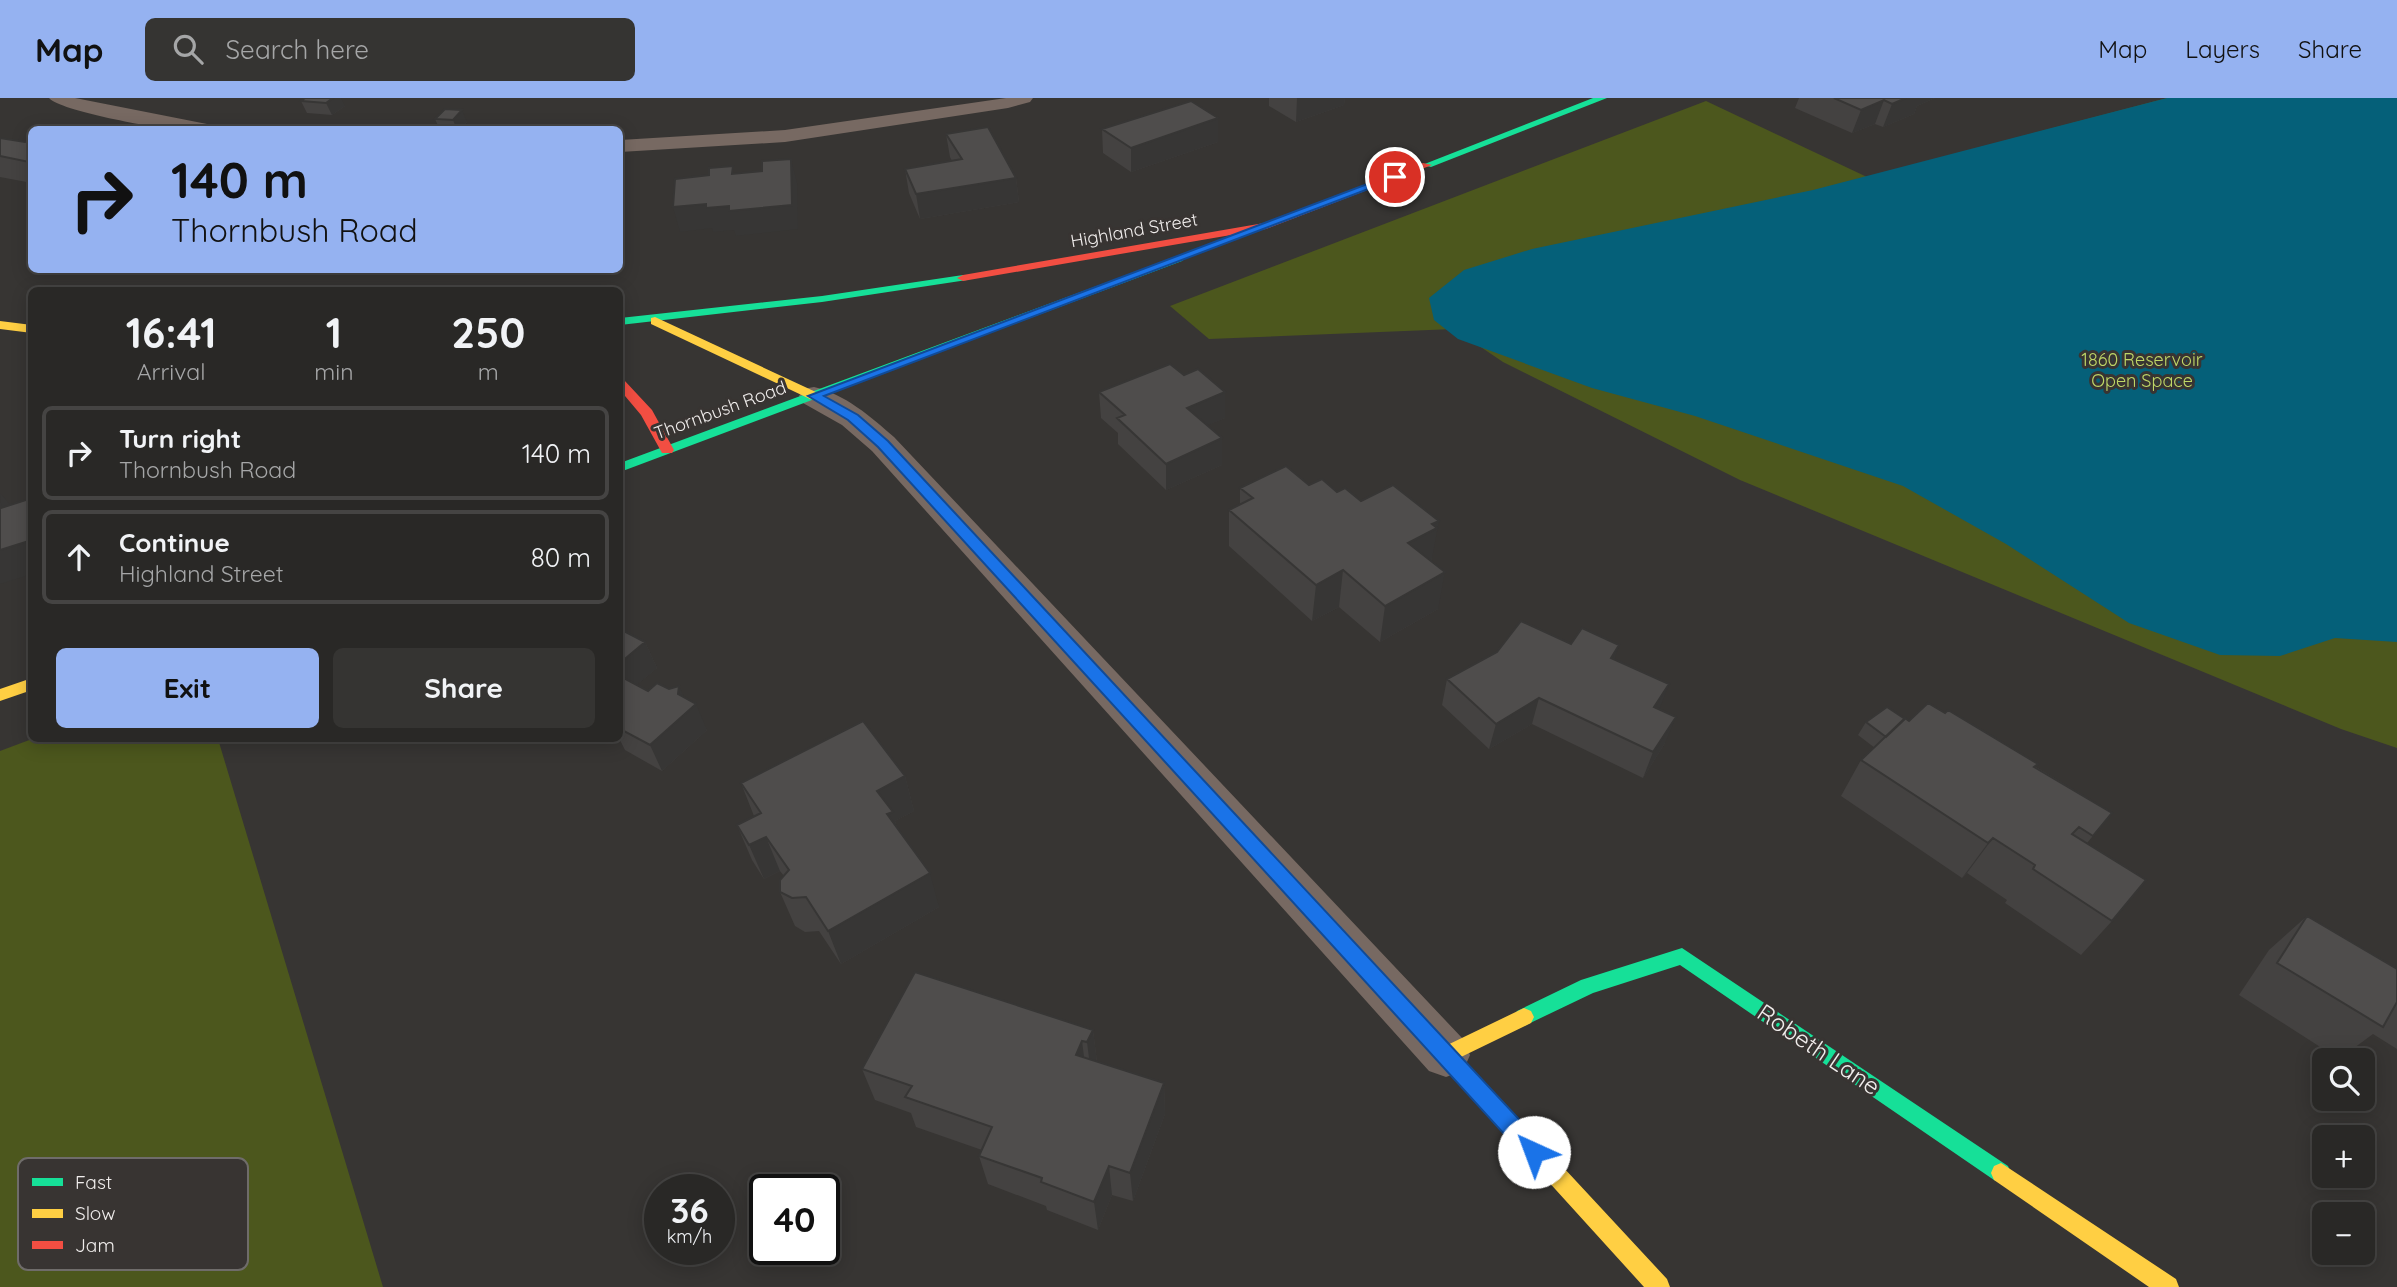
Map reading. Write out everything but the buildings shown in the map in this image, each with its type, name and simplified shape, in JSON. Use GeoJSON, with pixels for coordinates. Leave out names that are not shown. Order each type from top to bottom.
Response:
{"type":"FeatureCollection","features":[{"type":"Feature","properties":{"kind":"street","name":"Highland Street"},"geometry":{"type":"LineString","coordinates":[[623,322],[822,299],[996,273],[1266,226],[1602,98]]}},
{"type":"Feature","properties":{"kind":"street","name":"Thornbush Road"},"geometry":{"type":"LineString","coordinates":[[623,467],[1266,226]]}},
{"type":"Feature","properties":{"kind":"street","name":"Highland Street"},"geometry":{"type":"LineString","coordinates":[[652,320],[814,396]]}},
{"type":"Feature","properties":{"kind":"street"},"geometry":{"type":"LineString","coordinates":[[0,325],[28,328]]}},
{"type":"Feature","properties":{"kind":"street"},"geometry":{"type":"LineString","coordinates":[[623,386],[647,413],[667,450]]}},
{"type":"Feature","properties":{"kind":"street"},"geometry":{"type":"LineString","coordinates":[[814,396],[853,418],[883,444],[1659,1287]]}},
{"type":"Feature","properties":{"kind":"street"},"geometry":{"type":"LineString","coordinates":[[0,695],[28,685]]}},
{"type":"Feature","properties":{"kind":"street","name":"Robeth Lane"},"geometry":{"type":"LineString","coordinates":[[1446,1055],[1588,986],[1682,956],[2168,1287]]}},
{"type":"Feature","properties":{"kind":"lane"},"geometry":{"type":"LineString","coordinates":[[58,98],[81,106],[185,126]]}},
{"type":"Feature","properties":{"kind":"lane"},"geometry":{"type":"LineString","coordinates":[[623,146],[785,136],[995,105],[1024,98]]}},
{"type":"Feature","properties":{"kind":"green space","name":"1860 Reservoir Open Space"},"geometry":{"type":"Polygon","coordinates":[[[2167,98],[2397,98],[2397,748],[2341,729],[1740,480],[1503,362],[1454,329],[1209,339],[1170,306],[1706,101],[1867,177],[2167,98]]]}},
{"type":"Feature","properties":{"kind":"green space"},"geometry":{"type":"Polygon","coordinates":[[[28,740],[219,742],[383,1287],[0,1287],[0,751],[28,740]]]}},
{"type":"Feature","properties":{"kind":"water","name":"1860 Reservoir Open Space"},"geometry":{"type":"Polygon","coordinates":[[[2167,98],[2397,98],[2397,642],[2335,638],[2280,656],[2220,655],[2129,623],[2006,544],[1903,486],[1695,416],[1592,388],[1458,339],[1434,320],[1429,298],[1464,270],[1532,249],[1813,190],[2167,98]]]}},
{"type":"Feature","properties":{"kind":"traffic: fast"},"geometry":{"type":"LineString","coordinates":[[1427,165],[1602,98]]}},
{"type":"Feature","properties":{"kind":"traffic: fast"},"geometry":{"type":"LineString","coordinates":[[623,467],[1178,259]]}},
{"type":"Feature","properties":{"kind":"traffic: fast"},"geometry":{"type":"LineString","coordinates":[[623,322],[822,299],[963,278]]}},
{"type":"Feature","properties":{"kind":"traffic: fast"},"geometry":{"type":"LineString","coordinates":[[1524,1017],[1588,986],[1682,956],[2001,1173]]}},
{"type":"Feature","properties":{"kind":"traffic: slow"},"geometry":{"type":"LineString","coordinates":[[655,321],[814,396]]}},
{"type":"Feature","properties":{"kind":"traffic: slow"},"geometry":{"type":"LineString","coordinates":[[0,325],[28,328]]}},
{"type":"Feature","properties":{"kind":"traffic: slow"},"geometry":{"type":"LineString","coordinates":[[0,695],[28,685]]}},
{"type":"Feature","properties":{"kind":"traffic: slow"},"geometry":{"type":"LineString","coordinates":[[1524,1017],[1446,1055],[1659,1287]]}},
{"type":"Feature","properties":{"kind":"traffic: slow"},"geometry":{"type":"LineString","coordinates":[[2001,1173],[2168,1287]]}},
{"type":"Feature","properties":{"kind":"traffic: jam"},"geometry":{"type":"LineString","coordinates":[[963,278],[1266,226],[1427,165]]}},
{"type":"Feature","properties":{"kind":"traffic: jam"},"geometry":{"type":"LineString","coordinates":[[623,386],[647,413],[667,450]]}},
{"type":"Feature","properties":{"kind":"route"},"geometry":{"type":"LineString","coordinates":[[1395,177],[814,396],[853,418],[883,444],[1534,1152]]}}]}
